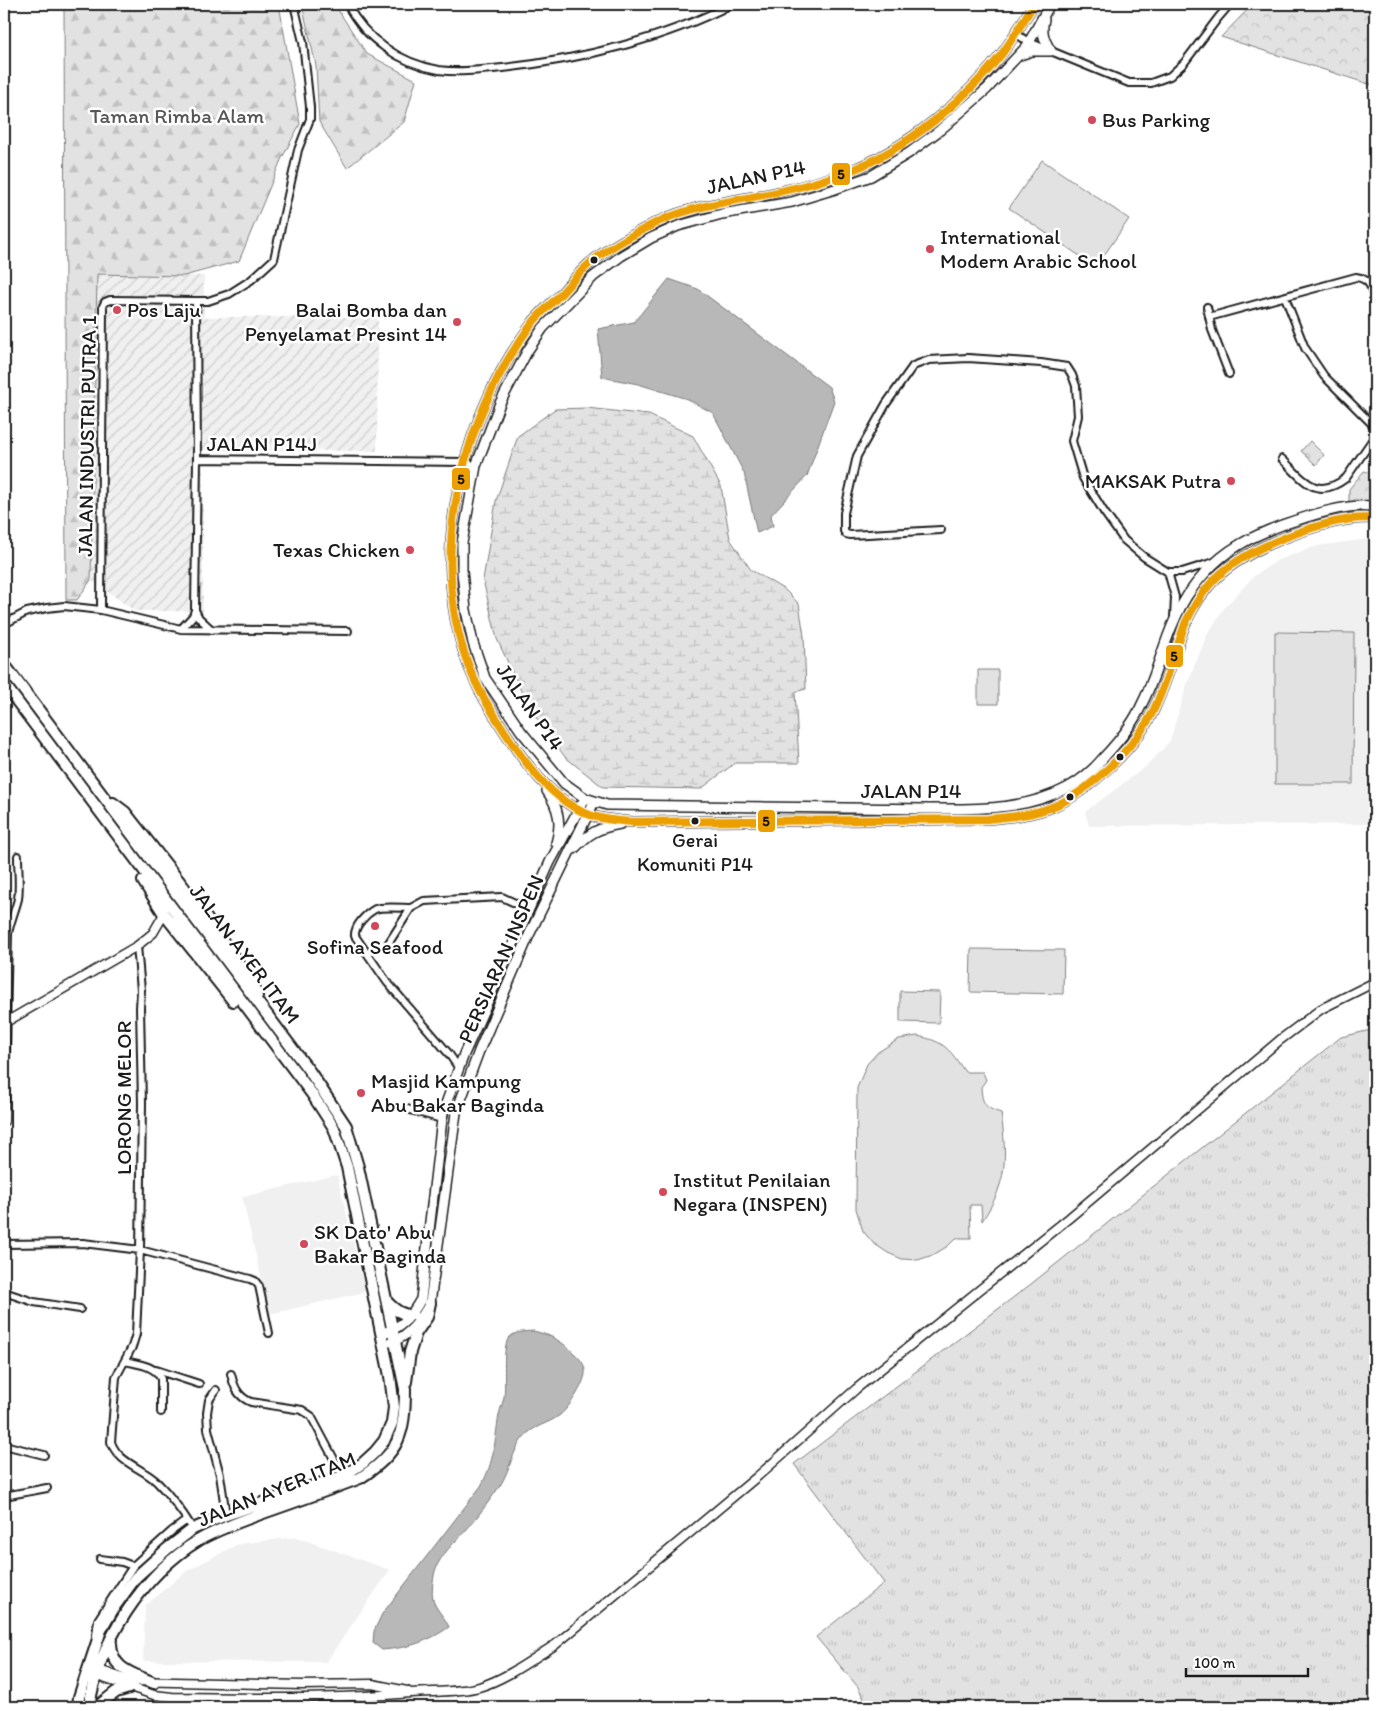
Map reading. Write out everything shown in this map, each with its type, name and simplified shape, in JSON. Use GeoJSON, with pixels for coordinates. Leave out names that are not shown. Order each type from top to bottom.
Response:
{"type":"FeatureCollection","features":[{"type":"Feature","properties":{"kind":"main road","name":"JALAN P14"},"geometry":{"type":"LineString","coordinates":[[1034,4],[1002,54],[979,80],[956,102],[908,140],[854,170],[780,192],[701,206],[675,214],[647,227],[592,261],[533,322],[518,343],[490,395],[459,482],[450,541],[450,573],[454,611],[462,644],[477,686],[508,738],[530,767],[554,793],[588,815],[605,820],[633,822],[988,819],[1016,816],[1052,807],[1075,794],[1105,771],[1135,741],[1155,709],[1191,611],[1215,578],[1243,556],[1303,531],[1352,519],[1375,518]]}},
{"type":"Feature","properties":{"kind":"main road","name":"JALAN P14"},"geometry":{"type":"LineString","coordinates":[[1048,6],[1029,42],[987,89],[940,130],[909,153],[871,176],[832,190],[792,202],[722,214],[678,226],[650,238],[621,256],[594,277],[543,328],[528,350],[500,403],[476,466],[465,520],[462,572],[466,610],[476,652],[485,678],[521,731],[564,783],[589,800],[607,805],[988,809],[1013,806],[1049,797],[1070,787],[1098,763],[1124,735],[1142,704],[1157,671],[1174,619],[1194,586],[1217,560],[1234,547],[1260,534],[1299,519],[1327,511],[1375,506]]}},
{"type":"Feature","properties":{"kind":"main road"},"geometry":{"type":"LineString","coordinates":[[1048,6],[1042,28],[1044,39],[1052,51]]}},
{"type":"Feature","properties":{"kind":"main road"},"geometry":{"type":"LineString","coordinates":[[1018,56],[1032,51],[1052,51]]}},
{"type":"Feature","properties":{"kind":"main road","name":"JALAN AYER ITAM"},"geometry":{"type":"LineString","coordinates":[[4,664],[102,795],[125,812],[184,886],[253,983],[261,1006],[310,1072],[346,1126],[358,1166],[394,1341],[406,1389],[406,1410],[403,1427],[387,1459],[376,1468],[360,1478],[230,1525],[200,1540],[178,1555],[162,1570],[134,1600],[112,1637],[78,1707]]}},
{"type":"Feature","properties":{"kind":"main road","name":"JALAN AYER ITAM"},"geometry":{"type":"LineString","coordinates":[[4,684],[312,1094],[334,1128],[346,1167],[377,1312],[394,1407],[392,1423],[384,1441],[363,1463],[343,1476],[226,1515],[193,1529],[167,1548],[136,1577],[114,1606],[101,1630],[94,1651],[94,1673],[89,1707]]}},
{"type":"Feature","properties":{"kind":"main road"},"geometry":{"type":"LineString","coordinates":[[530,767],[550,796],[557,811],[561,829],[550,862]]}},
{"type":"Feature","properties":{"kind":"main road"},"geometry":{"type":"LineString","coordinates":[[550,862],[579,810],[589,800]]}},
{"type":"Feature","properties":{"kind":"main road"},"geometry":{"type":"LineString","coordinates":[[564,860],[588,815],[589,800]]}},
{"type":"Feature","properties":{"kind":"main road"},"geometry":{"type":"LineString","coordinates":[[104,818],[164,914],[219,985],[291,1068]]}},
{"type":"Feature","properties":{"kind":"main road"},"geometry":{"type":"LineString","coordinates":[[564,860],[584,838],[599,828],[633,822]]}},
{"type":"Feature","properties":{"kind":"main road","name":"PERSIARAN INSPEN"},"geometry":{"type":"LineString","coordinates":[[383,1345],[394,1341],[418,1323],[430,1303],[456,1113],[479,1051],[564,860]]}},
{"type":"Feature","properties":{"kind":"main road","name":"PERSIARAN INSPEN"},"geometry":{"type":"LineString","coordinates":[[413,1315],[421,1299],[444,1109],[458,1067],[550,862]]}},
{"type":"Feature","properties":{"kind":"main road"},"geometry":{"type":"LineString","coordinates":[[386,1301],[396,1311],[405,1315],[413,1315]]}},
{"type":"Feature","properties":{"kind":"main road"},"geometry":{"type":"LineString","coordinates":[[406,1389],[410,1352],[416,1333],[427,1317],[430,1303]]}},
{"type":"Feature","properties":{"kind":"main road"},"geometry":{"type":"LineString","coordinates":[[381,1334],[404,1323],[413,1315]]}},
{"type":"Feature","properties":{"kind":"main road"},"geometry":{"type":"LineString","coordinates":[[112,1637],[111,1653],[116,1663],[128,1671],[154,1682]]}},
{"type":"Feature","properties":{"kind":"main road"},"geometry":{"type":"LineString","coordinates":[[97,1707],[116,1692],[129,1688]]}},
{"type":"Feature","properties":{"kind":"street","name":"JALAN INDUSTRI PUTRA 1"},"geometry":{"type":"LineString","coordinates":[[101,610],[103,306],[105,302],[110,300],[208,301],[229,294],[252,280],[274,259],[298,150],[310,120],[303,42],[294,4]]}},
{"type":"Feature","properties":{"kind":"street"},"geometry":{"type":"LineString","coordinates":[[347,4],[360,25],[372,39],[388,50],[421,65],[439,70],[462,71],[524,66],[582,55],[659,33],[732,4]]}},
{"type":"Feature","properties":{"kind":"street"},"geometry":{"type":"LineString","coordinates":[[1016,34],[1029,42],[1129,83],[1151,83],[1170,76],[1184,63],[1224,7],[1230,4]]}},
{"type":"Feature","properties":{"kind":"street"},"geometry":{"type":"LineString","coordinates":[[1209,317],[1356,277],[1364,278],[1369,284],[1375,301]]}},
{"type":"Feature","properties":{"kind":"street"},"geometry":{"type":"LineString","coordinates":[[1285,297],[1305,348],[1324,376],[1375,427]]}},
{"type":"Feature","properties":{"kind":"street"},"geometry":{"type":"LineString","coordinates":[[196,301],[197,459]]}},
{"type":"Feature","properties":{"kind":"street"},"geometry":{"type":"LineString","coordinates":[[1207,307],[1212,330],[1229,374]]}},
{"type":"Feature","properties":{"kind":"street"},"geometry":{"type":"LineString","coordinates":[[941,530],[850,536],[844,531],[844,513],[857,456],[886,404],[913,366],[929,360],[968,358],[1041,363],[1067,368],[1072,375],[1076,386],[1078,416],[1072,442],[1083,478],[1124,540],[1144,557],[1168,572],[1182,572],[1217,560]]}},
{"type":"Feature","properties":{"kind":"street"},"geometry":{"type":"LineString","coordinates":[[1282,459],[1309,486],[1325,488],[1340,483],[1346,478],[1375,436]]}},
{"type":"Feature","properties":{"kind":"street","name":"JALAN P14J"},"geometry":{"type":"LineString","coordinates":[[195,610],[197,459],[465,462],[476,466]]}},
{"type":"Feature","properties":{"kind":"street"},"geometry":{"type":"LineString","coordinates":[[1168,572],[1175,597],[1174,619]]}},
{"type":"Feature","properties":{"kind":"street"},"geometry":{"type":"LineString","coordinates":[[4,624],[27,612],[64,606],[101,610],[181,630],[348,631]]}},
{"type":"Feature","properties":{"kind":"street"},"geometry":{"type":"LineString","coordinates":[[181,630],[193,616],[195,610]]}},
{"type":"Feature","properties":{"kind":"street"},"geometry":{"type":"LineString","coordinates":[[195,610],[199,618],[212,630]]}},
{"type":"Feature","properties":{"kind":"street"},"geometry":{"type":"LineString","coordinates":[[4,1121],[8,934],[19,887],[18,856]]}},
{"type":"Feature","properties":{"kind":"street"},"geometry":{"type":"LineString","coordinates":[[458,1067],[387,982],[355,936],[356,926],[376,909],[411,908],[424,901],[493,897],[511,900],[528,909]]}},
{"type":"Feature","properties":{"kind":"street"},"geometry":{"type":"LineString","coordinates":[[388,944],[411,908]]}},
{"type":"Feature","properties":{"kind":"street"},"geometry":{"type":"LineString","coordinates":[[6,1022],[137,946],[153,933],[164,914]]}},
{"type":"Feature","properties":{"kind":"street","name":"LORONG MELOR"},"geometry":{"type":"LineString","coordinates":[[137,946],[141,990],[142,1103],[140,1250],[136,1334],[132,1347],[116,1377],[111,1442],[113,1449],[118,1455],[156,1481],[187,1520]]}},
{"type":"Feature","properties":{"kind":"street"},"geometry":{"type":"LineString","coordinates":[[94,1673],[129,1688],[154,1695],[172,1697],[303,1699],[450,1692],[479,1687],[523,1666],[555,1645],[743,1489],[856,1389],[1070,1218],[1280,1040],[1321,1008],[1375,982]]}},
{"type":"Feature","properties":{"kind":"street"},"geometry":{"type":"LineString","coordinates":[[407,1109],[442,1119]]}},
{"type":"Feature","properties":{"kind":"street"},"geometry":{"type":"LineString","coordinates":[[4,1244],[83,1243],[140,1250],[255,1281],[259,1286],[269,1333]]}},
{"type":"Feature","properties":{"kind":"street"},"geometry":{"type":"LineString","coordinates":[[4,1292],[34,1302],[80,1309]]}},
{"type":"Feature","properties":{"kind":"street"},"geometry":{"type":"LineString","coordinates":[[125,1361],[199,1384]]}},
{"type":"Feature","properties":{"kind":"street"},"geometry":{"type":"LineString","coordinates":[[154,1370],[161,1378],[161,1412]]}},
{"type":"Feature","properties":{"kind":"street"},"geometry":{"type":"LineString","coordinates":[[231,1374],[234,1386],[245,1400],[302,1410],[311,1416],[343,1476]]}},
{"type":"Feature","properties":{"kind":"street"},"geometry":{"type":"LineString","coordinates":[[216,1390],[210,1400],[207,1414],[208,1429],[220,1475],[226,1515]]}},
{"type":"Feature","properties":{"kind":"street"},"geometry":{"type":"LineString","coordinates":[[4,1445],[44,1455]]}},
{"type":"Feature","properties":{"kind":"street"},"geometry":{"type":"LineString","coordinates":[[4,1496],[47,1488]]}},
{"type":"Feature","properties":{"kind":"street"},"geometry":{"type":"LineString","coordinates":[[94,1651],[98,1620],[133,1566],[187,1520],[193,1529]]}},
{"type":"Feature","properties":{"kind":"street"},"geometry":{"type":"LineString","coordinates":[[100,1559],[122,1562],[133,1566]]}},
{"type":"Feature","properties":{"kind":"street"},"geometry":{"type":"LineString","coordinates":[[94,1673],[131,1681],[154,1682],[302,1685],[372,1684],[417,1693]]}},
{"type":"Feature","properties":{"kind":"street"},"geometry":{"type":"LineString","coordinates":[[302,1685],[303,1699]]}},
{"type":"Feature","properties":{"kind":"shaded area"},"geometry":{"type":"Polygon","coordinates":[[[97,274],[204,276],[204,317],[378,317],[377,451],[203,450],[203,611],[135,611],[91,580],[97,274]]]}},
{"type":"Feature","properties":{"kind":"shaded area"},"geometry":{"type":"Polygon","coordinates":[[[669,279],[698,289],[829,387],[834,401],[807,476],[771,515],[773,526],[757,533],[744,473],[713,413],[687,399],[638,384],[602,377],[598,329],[634,322],[669,279]]]}},
{"type":"Feature","properties":{"kind":"shaded area"},"geometry":{"type":"Polygon","coordinates":[[[1375,538],[1375,824],[1089,826],[1085,812],[1148,765],[1170,741],[1186,687],[1207,635],[1224,608],[1254,576],[1278,560],[1317,546],[1375,538]]]}},
{"type":"Feature","properties":{"kind":"shaded area","name":"SK Dato' Abu Bakar Baginda"},"geometry":{"type":"Polygon","coordinates":[[[337,1175],[365,1292],[270,1314],[242,1197],[337,1175]]]}},
{"type":"Feature","properties":{"kind":"shaded area"},"geometry":{"type":"Polygon","coordinates":[[[533,1331],[556,1339],[580,1359],[585,1370],[583,1381],[564,1412],[535,1428],[522,1439],[501,1484],[480,1513],[444,1554],[437,1565],[432,1588],[433,1601],[449,1627],[433,1637],[417,1643],[400,1648],[382,1650],[373,1643],[374,1631],[382,1614],[486,1477],[492,1459],[504,1397],[506,1344],[508,1339],[519,1332],[533,1331]]]}},
{"type":"Feature","properties":{"kind":"shaded area"},"geometry":{"type":"Polygon","coordinates":[[[296,1537],[390,1570],[326,1662],[143,1661],[145,1606],[185,1572],[238,1544],[296,1537]]]}},
{"type":"Feature","properties":{"kind":"green space","name":"Taman Rimba Alam"},"geometry":{"type":"Polygon","coordinates":[[[64,4],[279,4],[300,124],[281,160],[239,261],[184,276],[97,274],[91,580],[77,600],[66,600],[64,4]]]}},
{"type":"Feature","properties":{"kind":"green space","name":"Taman Rimba Alam"},"geometry":{"type":"Polygon","coordinates":[[[302,4],[334,4],[367,54],[416,80],[404,122],[347,168],[319,122],[316,66],[302,4]]]}},
{"type":"Feature","properties":{"kind":"green space"},"geometry":{"type":"Polygon","coordinates":[[[1253,4],[1375,4],[1375,86],[1221,37],[1253,4]]]}},
{"type":"Feature","properties":{"kind":"green space"},"geometry":{"type":"Polygon","coordinates":[[[1042,160],[1129,219],[1096,267],[1009,208],[1042,160]]]}},
{"type":"Feature","properties":{"kind":"green space"},"geometry":{"type":"Polygon","coordinates":[[[587,408],[649,415],[693,436],[721,486],[730,539],[751,570],[785,590],[799,604],[804,636],[806,689],[795,692],[799,763],[735,763],[701,789],[603,787],[565,757],[528,706],[497,639],[483,580],[496,501],[518,436],[555,409],[587,408]]]}},
{"type":"Feature","properties":{"kind":"green space"},"geometry":{"type":"Polygon","coordinates":[[[1310,441],[1324,455],[1316,465],[1301,451],[1310,441]]]}},
{"type":"Feature","properties":{"kind":"green space"},"geometry":{"type":"Polygon","coordinates":[[[1364,471],[1375,474],[1375,500],[1349,503],[1349,489],[1364,471]]]}},
{"type":"Feature","properties":{"kind":"green space"},"geometry":{"type":"Polygon","coordinates":[[[1275,632],[1354,633],[1353,784],[1275,784],[1275,632]]]}},
{"type":"Feature","properties":{"kind":"green space"},"geometry":{"type":"Polygon","coordinates":[[[978,670],[998,670],[998,704],[978,704],[978,670]]]}},
{"type":"Feature","properties":{"kind":"green space"},"geometry":{"type":"Polygon","coordinates":[[[971,949],[1064,950],[1063,994],[970,992],[971,949]]]}},
{"type":"Feature","properties":{"kind":"green space"},"geometry":{"type":"Polygon","coordinates":[[[900,991],[940,992],[939,1023],[900,1022],[900,991]]]}},
{"type":"Feature","properties":{"kind":"green space"},"geometry":{"type":"Polygon","coordinates":[[[1375,1029],[1375,1707],[868,1707],[858,1687],[816,1637],[884,1583],[794,1464],[1031,1284],[1341,1037],[1375,1029]]]}},
{"type":"Feature","properties":{"kind":"green space"},"geometry":{"type":"Polygon","coordinates":[[[917,1036],[941,1044],[951,1052],[965,1072],[983,1072],[986,1080],[981,1087],[982,1098],[988,1107],[1001,1113],[1004,1143],[1004,1169],[1001,1182],[991,1207],[982,1221],[981,1205],[970,1205],[971,1238],[956,1238],[948,1246],[933,1255],[918,1260],[902,1259],[888,1253],[873,1243],[863,1231],[856,1209],[857,1088],[867,1064],[878,1052],[899,1039],[917,1036]]]}},
{"type":"Feature","properties":{"kind":"transit line","name":"5"},"geometry":{"type":"LineString","coordinates":[[1034,4],[1001,55],[970,89],[933,122],[893,150],[852,170],[817,182],[695,209],[662,220],[596,258],[531,325],[504,366],[482,411],[466,458],[455,508],[451,558],[454,608],[465,655],[485,700],[505,733],[529,766],[557,796],[573,807],[590,815],[611,820],[633,822],[988,819],[1037,812],[1066,800],[1097,779],[1137,736],[1155,707],[1188,618],[1203,593],[1217,577],[1245,557],[1280,539],[1336,522],[1375,518]]}},
{"type":"Feature","properties":{"kind":"place","name":"Bus Parking"},"geometry":{"type":"Point","coordinates":[1092,120]}},
{"type":"Feature","properties":{"kind":"place","name":"International Modern Arabic School"},"geometry":{"type":"Point","coordinates":[930,249]}},
{"type":"Feature","properties":{"kind":"place","name":"Pos Laju"},"geometry":{"type":"Point","coordinates":[117,310]}},
{"type":"Feature","properties":{"kind":"place","name":"Balai Bomba dan Penyelamat Presint 14"},"geometry":{"type":"Point","coordinates":[457,322]}},
{"type":"Feature","properties":{"kind":"place","name":"MAKSAK Putra"},"geometry":{"type":"Point","coordinates":[1231,481]}},
{"type":"Feature","properties":{"kind":"place","name":"Texas Chicken"},"geometry":{"type":"Point","coordinates":[410,550]}},
{"type":"Feature","properties":{"kind":"place","name":"Gerai Komuniti P14"},"geometry":{"type":"Point","coordinates":[695,821]}},
{"type":"Feature","properties":{"kind":"place","name":"Sofina Seafood"},"geometry":{"type":"Point","coordinates":[375,926]}},
{"type":"Feature","properties":{"kind":"place","name":"Masjid Kampung Abu Bakar Baginda"},"geometry":{"type":"Point","coordinates":[361,1093]}},
{"type":"Feature","properties":{"kind":"place","name":"Institut Penilaian Negara (INSPEN)"},"geometry":{"type":"Point","coordinates":[663,1192]}},
{"type":"Feature","properties":{"kind":"place","name":"SK Dato' Abu Bakar Baginda"},"geometry":{"type":"Point","coordinates":[304,1244]}}]}
